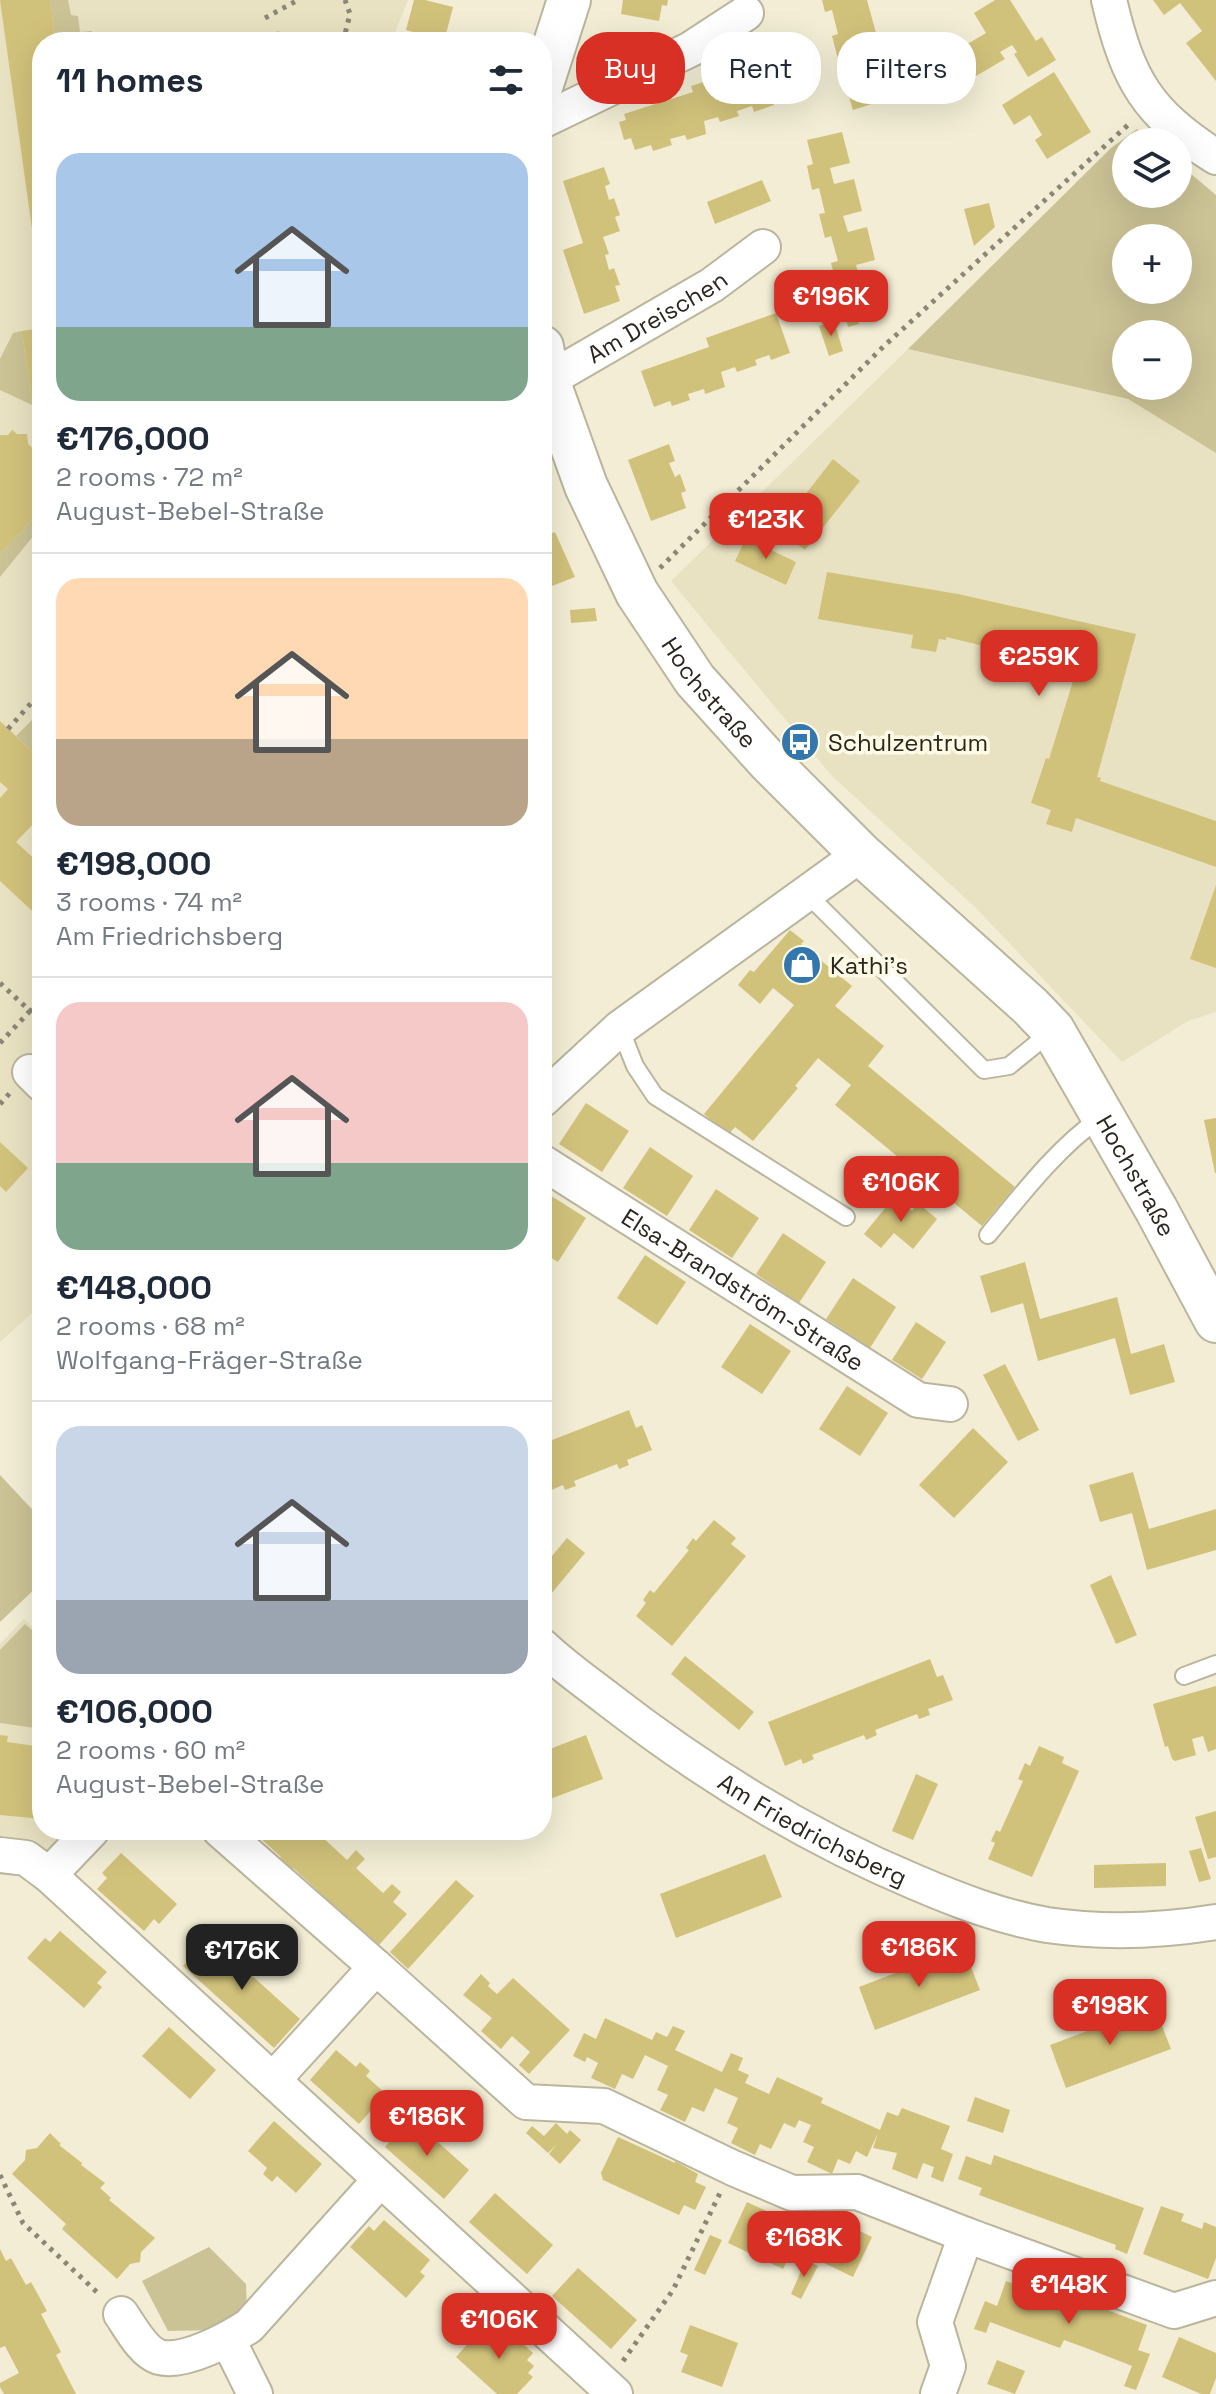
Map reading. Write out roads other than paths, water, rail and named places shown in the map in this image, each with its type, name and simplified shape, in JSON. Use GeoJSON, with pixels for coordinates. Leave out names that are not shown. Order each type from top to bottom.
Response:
{"type":"FeatureCollection","features":[{"type":"Feature","properties":{"kind":"street"},"geometry":{"type":"LineString","coordinates":[[552,53],[569,0]]}},
{"type":"Feature","properties":{"kind":"street"},"geometry":{"type":"LineString","coordinates":[[1109,0],[1123,48],[1151,105],[1176,130],[1215,153]]}},
{"type":"Feature","properties":{"kind":"street"},"geometry":{"type":"LineString","coordinates":[[552,116],[691,49],[746,13]]}},
{"type":"Feature","properties":{"kind":"street","name":"Am Dreischen"},"geometry":{"type":"LineString","coordinates":[[552,361],[712,285],[763,247]]}},
{"type":"Feature","properties":{"kind":"street","name":"Hochstraße"},"geometry":{"type":"LineString","coordinates":[[552,385],[586,486],[637,593],[695,680],[769,762],[861,854],[1053,1030],[1216,1321]]}},
{"type":"Feature","properties":{"kind":"street"},"geometry":{"type":"LineString","coordinates":[[552,1091],[620,1028],[861,854]]}},
{"type":"Feature","properties":{"kind":"street","name":"Elsa-Brandström-Straße"},"geometry":{"type":"LineString","coordinates":[[552,1168],[918,1400],[950,1404]]}},
{"type":"Feature","properties":{"kind":"street","name":"Am Friedrichsberg"},"geometry":{"type":"LineString","coordinates":[[552,1654],[663,1742],[778,1813],[869,1863],[969,1905],[1046,1924],[1114,1930],[1216,1922]]}},
{"type":"Feature","properties":{"kind":"street"},"geometry":{"type":"LineString","coordinates":[[49,1875],[82,1840]]}},
{"type":"Feature","properties":{"kind":"street"},"geometry":{"type":"LineString","coordinates":[[231,1840],[526,2102],[604,2106],[792,2193],[857,2192],[1174,2311],[1216,2298]]}},
{"type":"Feature","properties":{"kind":"street"},"geometry":{"type":"LineString","coordinates":[[0,1855],[26,1858],[49,1875],[611,2389]]}},
{"type":"Feature","properties":{"kind":"street"},"geometry":{"type":"LineString","coordinates":[[273,2080],[376,1967]]}},
{"type":"Feature","properties":{"kind":"street"},"geometry":{"type":"LineString","coordinates":[[121,2314],[146,2347],[159,2357],[194,2353],[228,2340],[249,2326],[380,2180]]}},
{"type":"Feature","properties":{"kind":"street"},"geometry":{"type":"LineString","coordinates":[[938,2394],[948,2366],[935,2322],[966,2235]]}},
{"type":"Feature","properties":{"kind":"street"},"geometry":{"type":"LineString","coordinates":[[228,2340],[255,2394]]}},
{"type":"Feature","properties":{"kind":"lane"},"geometry":{"type":"LineString","coordinates":[[807,894],[984,1070],[1009,1066],[1053,1030]]}},
{"type":"Feature","properties":{"kind":"lane"},"geometry":{"type":"LineString","coordinates":[[620,1028],[635,1066],[655,1096],[846,1217]]}},
{"type":"Feature","properties":{"kind":"lane"},"geometry":{"type":"LineString","coordinates":[[988,1235],[1047,1165],[1079,1133],[1102,1117]]}},
{"type":"Feature","properties":{"kind":"lane"},"geometry":{"type":"LineString","coordinates":[[1184,1676],[1216,1664]]}},
{"type":"Feature","properties":{"kind":"place","name":"Schulzentrum"},"geometry":{"type":"Point","coordinates":[800,742]}},
{"type":"Feature","properties":{"kind":"place","name":"Kathi's"},"geometry":{"type":"Point","coordinates":[802,965]}}]}
